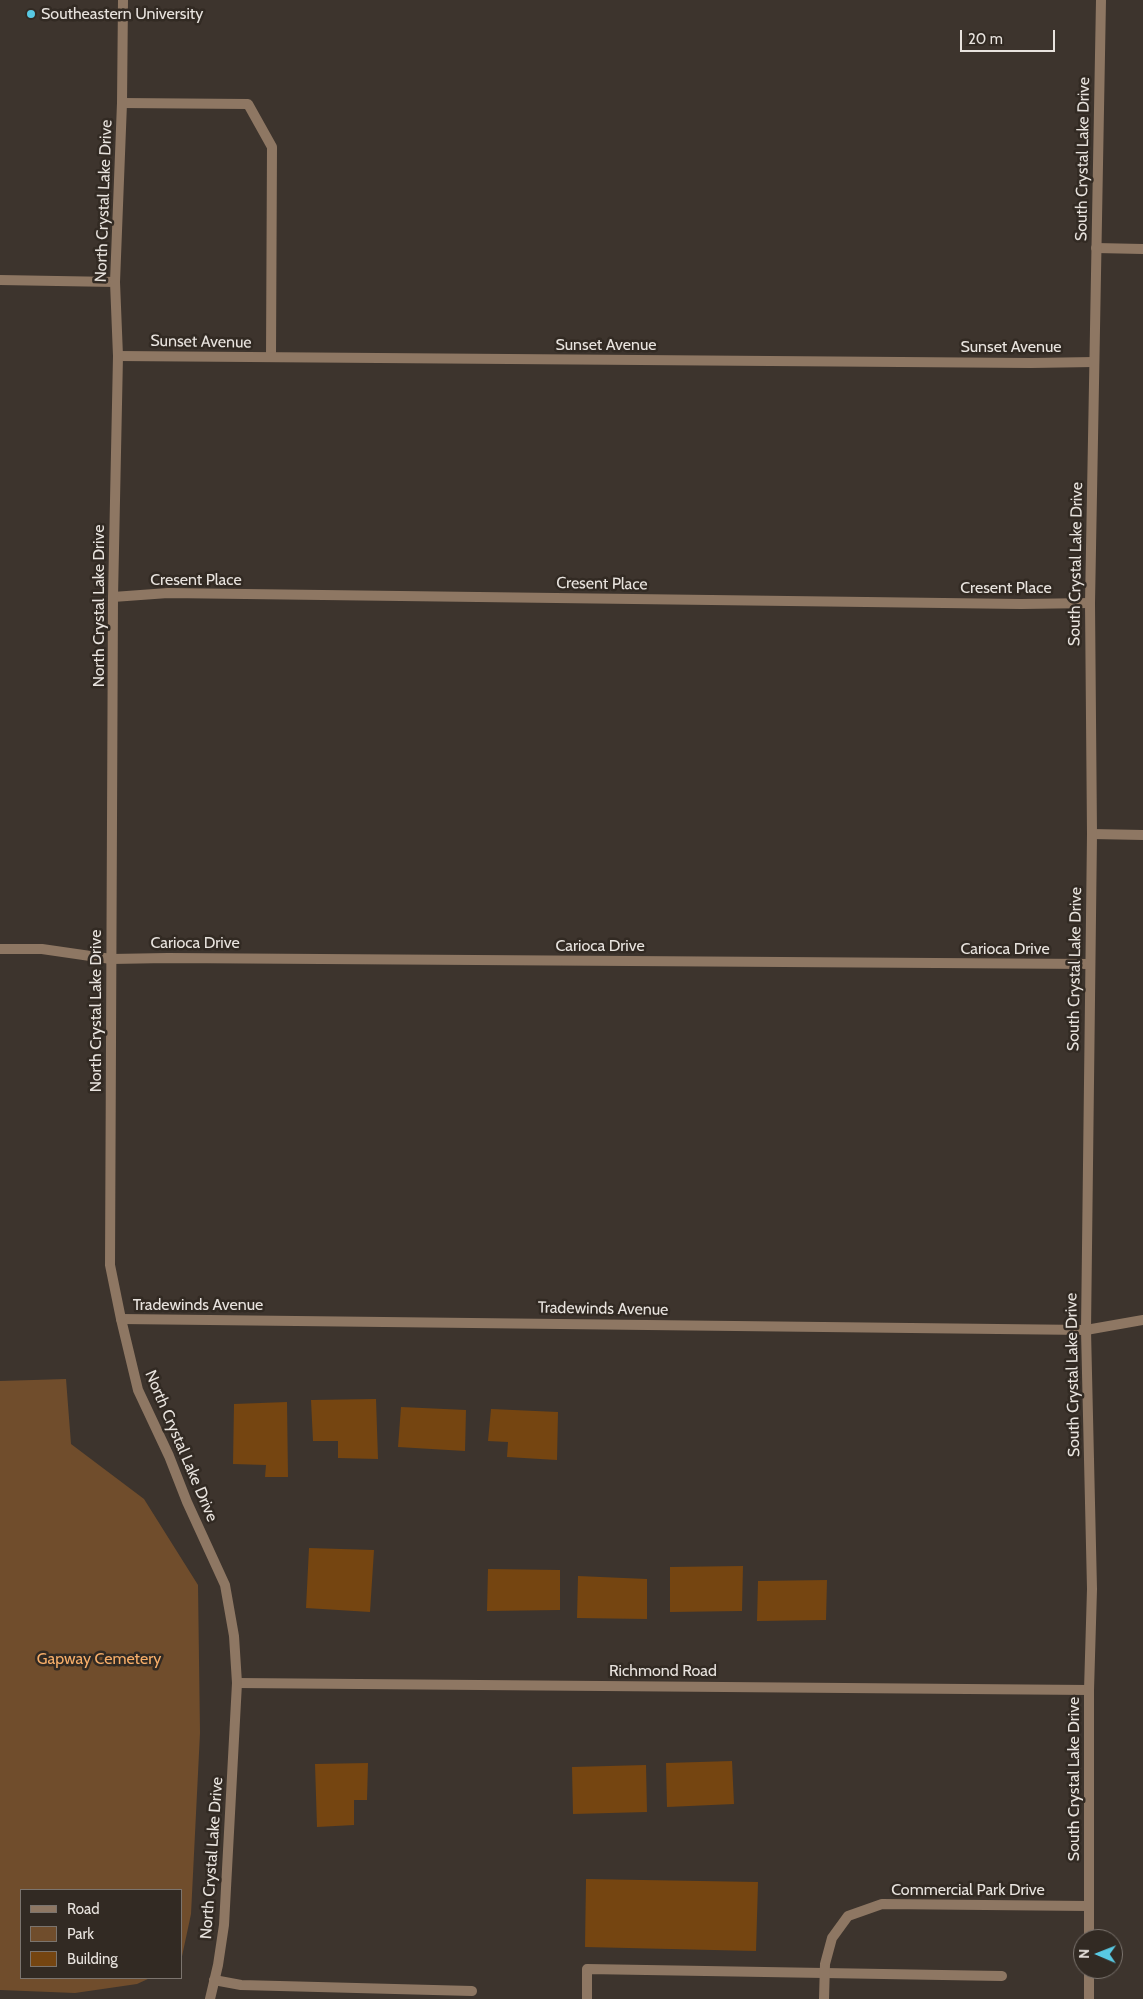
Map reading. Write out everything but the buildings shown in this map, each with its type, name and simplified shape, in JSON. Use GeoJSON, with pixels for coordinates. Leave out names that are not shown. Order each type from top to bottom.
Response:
{"type":"FeatureCollection","features":[{"type":"Feature","properties":{"kind":"street","name":"North Crystal Lake Drive"},"geometry":{"type":"LineString","coordinates":[[123,0],[122,103],[115,282],[118,356],[113,597],[110,1266],[138,1390],[225,1585],[234,1636],[237,1683],[224,1925],[210,1999]]}},
{"type":"Feature","properties":{"kind":"street","name":"South Crystal Lake Drive"},"geometry":{"type":"LineString","coordinates":[[1089,1929],[1089,1690],[1092,1589],[1086,1330],[1092,834],[1090,602],[1101,0]]}},
{"type":"Feature","properties":{"kind":"street"},"geometry":{"type":"LineString","coordinates":[[122,103],[248,104],[272,147],[271,357]]}},
{"type":"Feature","properties":{"kind":"street"},"geometry":{"type":"LineString","coordinates":[[1096,248],[1143,249]]}},
{"type":"Feature","properties":{"kind":"street"},"geometry":{"type":"LineString","coordinates":[[0,280],[115,282]]}},
{"type":"Feature","properties":{"kind":"street","name":"Sunset Avenue"},"geometry":{"type":"LineString","coordinates":[[118,356],[1094,362]]}},
{"type":"Feature","properties":{"kind":"street","name":"Cresent Place"},"geometry":{"type":"LineString","coordinates":[[113,597],[168,594],[1020,604],[1090,602]]}},
{"type":"Feature","properties":{"kind":"street"},"geometry":{"type":"LineString","coordinates":[[1092,834],[1143,835]]}},
{"type":"Feature","properties":{"kind":"street","name":"Carioca Drive"},"geometry":{"type":"LineString","coordinates":[[0,949],[42,949],[111,959],[1090,964]]}},
{"type":"Feature","properties":{"kind":"street","name":"Tradewinds Avenue"},"geometry":{"type":"LineString","coordinates":[[121,1319],[1086,1330],[1143,1320]]}},
{"type":"Feature","properties":{"kind":"street","name":"Richmond Road"},"geometry":{"type":"LineString","coordinates":[[237,1683],[1089,1690]]}},
{"type":"Feature","properties":{"kind":"street","name":"Commercial Park Drive"},"geometry":{"type":"LineString","coordinates":[[824,1999],[825,1964],[832,1938],[848,1916],[882,1904],[1089,1906]]}},
{"type":"Feature","properties":{"kind":"street"},"geometry":{"type":"LineString","coordinates":[[587,1999],[588,1969],[1002,1976]]}},
{"type":"Feature","properties":{"kind":"street"},"geometry":{"type":"LineString","coordinates":[[1089,1979],[1089,1999]]}},
{"type":"Feature","properties":{"kind":"street"},"geometry":{"type":"LineString","coordinates":[[214,1980],[250,1986],[472,1991]]}},
{"type":"Feature","properties":{"kind":"green space","name":"Gapway Cemetery"},"geometry":{"type":"Polygon","coordinates":[[[66,1379],[71,1444],[144,1499],[198,1585],[200,1733],[191,1914],[182,1956],[182,1889],[20,1889],[20,1979],[148,1979],[137,1984],[75,1993],[0,1990],[0,1381],[66,1379]]]}},
{"type":"Feature","properties":{"kind":"place","name":"Southeastern University"},"geometry":{"type":"Point","coordinates":[31,14]}}]}
